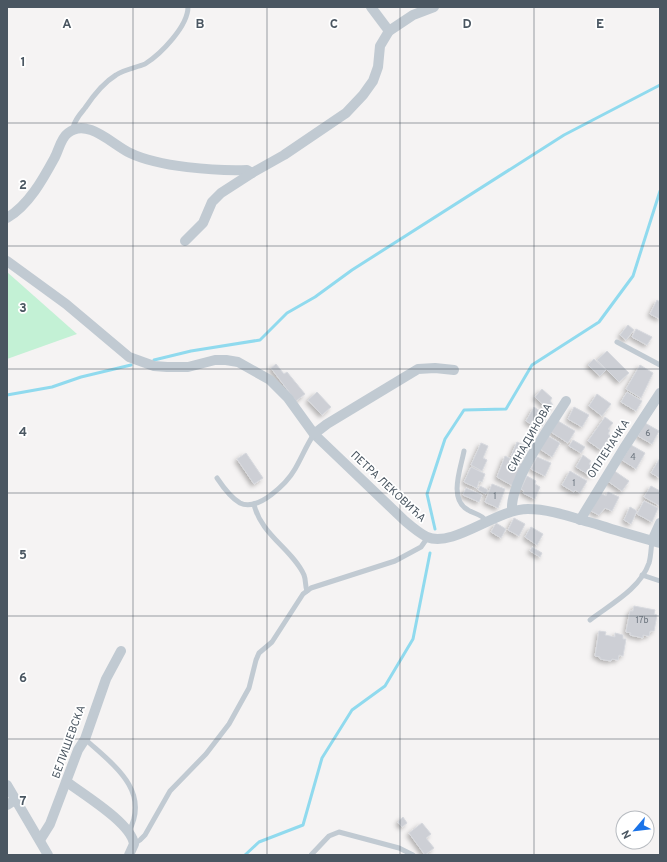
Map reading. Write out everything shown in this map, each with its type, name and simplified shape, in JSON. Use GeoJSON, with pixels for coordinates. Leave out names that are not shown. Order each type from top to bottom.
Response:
{"type":"FeatureCollection","features":[{"type":"Feature","properties":{"kind":"street"},"geometry":{"type":"LineString","coordinates":[[371,7],[389,32]]}},
{"type":"Feature","properties":{"kind":"street"},"geometry":{"type":"LineString","coordinates":[[185,241],[203,223],[209,207],[216,197],[335,122],[356,102],[373,81],[378,67],[380,46],[389,32],[412,15],[434,7]]}},
{"type":"Feature","properties":{"kind":"street"},"geometry":{"type":"LineString","coordinates":[[7,218],[23,206],[47,170],[65,136],[73,130],[83,128],[92,130],[125,151],[146,160],[206,169],[247,170],[252,173]]}},
{"type":"Feature","properties":{"kind":"street","name":"ПЕТРА ЛЕКОВИЋА"},"geometry":{"type":"LineString","coordinates":[[7,261],[66,304],[121,352],[144,363],[167,367],[188,367],[215,360],[226,360],[238,362],[258,372],[278,387],[314,434],[405,521],[418,532],[428,537],[447,538],[512,510],[536,509],[656,542]]}},
{"type":"Feature","properties":{"kind":"street"},"geometry":{"type":"LineString","coordinates":[[314,434],[327,424],[418,369],[435,368],[454,370]]}},
{"type":"Feature","properties":{"kind":"street","name":"ОПЛЕНАЧКА"},"geometry":{"type":"LineString","coordinates":[[580,520],[620,454],[660,393]]}},
{"type":"Feature","properties":{"kind":"street","name":"СИНАДИНОВА"},"geometry":{"type":"LineString","coordinates":[[512,510],[512,498],[514,491],[528,462],[566,401]]}},
{"type":"Feature","properties":{"kind":"street"},"geometry":{"type":"LineString","coordinates":[[656,542],[660,523]]}},
{"type":"Feature","properties":{"kind":"street","name":"БЕЛИШЕВСКА"},"geometry":{"type":"LineString","coordinates":[[40,840],[50,824],[78,750],[85,739],[98,696],[121,651]]}},
{"type":"Feature","properties":{"kind":"street"},"geometry":{"type":"LineString","coordinates":[[67,782],[115,818],[129,831],[134,844],[129,855]]}},
{"type":"Feature","properties":{"kind":"street"},"geometry":{"type":"LineString","coordinates":[[7,785],[11,802],[40,840],[48,855]]}},
{"type":"Feature","properties":{"kind":"lane"},"geometry":{"type":"LineString","coordinates":[[73,130],[74,124],[83,110],[104,85],[117,74],[150,60],[179,31],[186,21],[188,7]]}},
{"type":"Feature","properties":{"kind":"lane"},"geometry":{"type":"LineString","coordinates":[[618,342],[660,365]]}},
{"type":"Feature","properties":{"kind":"lane"},"geometry":{"type":"LineString","coordinates":[[217,478],[235,499],[241,503],[254,504],[275,492],[289,478],[305,447],[314,434]]}},
{"type":"Feature","properties":{"kind":"lane"},"geometry":{"type":"LineString","coordinates":[[464,451],[457,486],[458,498],[466,509],[482,516],[486,521]]}},
{"type":"Feature","properties":{"kind":"lane"},"geometry":{"type":"LineString","coordinates":[[254,504],[258,516],[264,526],[304,575],[307,591]]}},
{"type":"Feature","properties":{"kind":"lane"},"geometry":{"type":"LineString","coordinates":[[134,844],[145,835],[170,791],[206,754],[229,724],[249,688],[259,653],[272,642],[300,598],[307,591],[395,561],[421,547],[428,537]]}},
{"type":"Feature","properties":{"kind":"lane"},"geometry":{"type":"LineString","coordinates":[[590,620],[625,594],[642,575],[649,562],[656,542]]}},
{"type":"Feature","properties":{"kind":"lane"},"geometry":{"type":"LineString","coordinates":[[642,575],[660,581]]}},
{"type":"Feature","properties":{"kind":"lane"},"geometry":{"type":"LineString","coordinates":[[85,739],[116,768],[132,790],[136,802],[136,815],[129,831]]}},
{"type":"Feature","properties":{"kind":"lane"},"geometry":{"type":"LineString","coordinates":[[311,855],[329,836],[339,832],[399,848],[413,855]]}},
{"type":"Feature","properties":{"kind":"green space"},"geometry":{"type":"Polygon","coordinates":[[[7,272],[77,334],[7,359],[7,272]]]}},
{"type":"Feature","properties":{"kind":"building"},"geometry":{"type":"Polygon","coordinates":[[[657,300],[660,302],[660,319],[650,314],[657,300]]]}},
{"type":"Feature","properties":{"kind":"building"},"geometry":{"type":"Polygon","coordinates":[[[628,325],[634,330],[626,340],[620,335],[628,325]]]}},
{"type":"Feature","properties":{"kind":"building"},"geometry":{"type":"Polygon","coordinates":[[[636,329],[652,337],[647,345],[632,337],[636,329]]]}},
{"type":"Feature","properties":{"kind":"building"},"geometry":{"type":"Polygon","coordinates":[[[607,351],[629,373],[619,382],[597,360],[607,351]]]}},
{"type":"Feature","properties":{"kind":"building"},"geometry":{"type":"Polygon","coordinates":[[[594,359],[606,370],[600,376],[588,365],[594,359]]]}},
{"type":"Feature","properties":{"kind":"building"},"geometry":{"type":"Polygon","coordinates":[[[276,364],[284,374],[287,372],[305,394],[296,401],[271,368],[276,364]]]}},
{"type":"Feature","properties":{"kind":"building"},"geometry":{"type":"Polygon","coordinates":[[[640,365],[653,373],[641,398],[626,389],[640,365]]]}},
{"type":"Feature","properties":{"kind":"building"},"geometry":{"type":"Polygon","coordinates":[[[542,389],[552,398],[550,401],[553,405],[549,410],[535,397],[542,389]]]}},
{"type":"Feature","properties":{"kind":"building"},"geometry":{"type":"Polygon","coordinates":[[[317,392],[331,407],[322,415],[308,400],[317,392]]]}},
{"type":"Feature","properties":{"kind":"building"},"geometry":{"type":"Polygon","coordinates":[[[627,392],[642,401],[636,411],[621,402],[627,392]]]}},
{"type":"Feature","properties":{"kind":"building"},"geometry":{"type":"Polygon","coordinates":[[[597,394],[611,404],[602,416],[589,406],[597,394]]]}},
{"type":"Feature","properties":{"kind":"building"},"geometry":{"type":"Polygon","coordinates":[[[534,407],[543,413],[542,415],[546,418],[539,429],[526,421],[534,407]]]}},
{"type":"Feature","properties":{"kind":"building"},"geometry":{"type":"Polygon","coordinates":[[[574,407],[589,415],[582,427],[568,419],[574,407]]]}},
{"type":"Feature","properties":{"kind":"building"},"geometry":{"type":"Polygon","coordinates":[[[605,417],[613,423],[608,429],[610,430],[608,434],[611,436],[601,450],[588,441],[605,417]]]}},
{"type":"Feature","properties":{"kind":"building"},"geometry":{"type":"Polygon","coordinates":[[[558,421],[575,431],[568,443],[551,432],[558,421]]]}},
{"type":"Feature","properties":{"kind":"building"},"geometry":{"type":"Polygon","coordinates":[[[645,423],[659,431],[652,444],[638,436],[645,423]]]}},
{"type":"Feature","properties":{"kind":"building"},"geometry":{"type":"Polygon","coordinates":[[[548,436],[560,443],[552,457],[540,449],[548,436]]]}},
{"type":"Feature","properties":{"kind":"building"},"geometry":{"type":"Polygon","coordinates":[[[573,440],[585,447],[581,453],[569,446],[573,440]]]}},
{"type":"Feature","properties":{"kind":"building"},"geometry":{"type":"Polygon","coordinates":[[[517,442],[528,447],[522,461],[511,456],[517,442]]]}},
{"type":"Feature","properties":{"kind":"building"},"geometry":{"type":"Polygon","coordinates":[[[481,443],[488,446],[483,458],[487,460],[482,471],[471,465],[481,443]]]}},
{"type":"Feature","properties":{"kind":"building"},"geometry":{"type":"Polygon","coordinates":[[[631,445],[645,453],[636,469],[622,460],[631,445]]]}},
{"type":"Feature","properties":{"kind":"building"},"geometry":{"type":"Polygon","coordinates":[[[246,453],[263,478],[254,484],[237,459],[246,453]]]}},
{"type":"Feature","properties":{"kind":"building"},"geometry":{"type":"Polygon","coordinates":[[[583,455],[591,461],[589,464],[596,468],[591,476],[576,467],[583,455]]]}},
{"type":"Feature","properties":{"kind":"building"},"geometry":{"type":"Polygon","coordinates":[[[505,456],[523,464],[513,486],[497,477],[505,456]]]}},
{"type":"Feature","properties":{"kind":"building"},"geometry":{"type":"Polygon","coordinates":[[[537,457],[551,463],[545,476],[531,469],[537,457]]]}},
{"type":"Feature","properties":{"kind":"building"},"geometry":{"type":"Polygon","coordinates":[[[660,458],[660,478],[651,473],[660,458]]]}},
{"type":"Feature","properties":{"kind":"building"},"geometry":{"type":"Polygon","coordinates":[[[471,467],[485,474],[482,482],[479,481],[477,488],[464,482],[471,467]]]}},
{"type":"Feature","properties":{"kind":"building"},"geometry":{"type":"Polygon","coordinates":[[[613,470],[629,481],[622,491],[606,480],[613,470]]]}},
{"type":"Feature","properties":{"kind":"building"},"geometry":{"type":"Polygon","coordinates":[[[570,471],[587,481],[580,493],[575,490],[574,492],[562,485],[570,471]]]}},
{"type":"Feature","properties":{"kind":"building"},"geometry":{"type":"Polygon","coordinates":[[[527,476],[536,481],[535,484],[540,487],[535,499],[523,493],[524,491],[521,489],[527,476]]]}},
{"type":"Feature","properties":{"kind":"building"},"geometry":{"type":"Polygon","coordinates":[[[492,484],[505,489],[498,508],[485,502],[492,484]]]}},
{"type":"Feature","properties":{"kind":"building"},"geometry":{"type":"Polygon","coordinates":[[[480,486],[488,490],[486,494],[478,490],[480,486]]]}},
{"type":"Feature","properties":{"kind":"building"},"geometry":{"type":"Polygon","coordinates":[[[651,486],[660,491],[660,506],[644,497],[651,486]]]}},
{"type":"Feature","properties":{"kind":"building"},"geometry":{"type":"Polygon","coordinates":[[[466,488],[482,495],[479,502],[463,495],[466,488]]]}},
{"type":"Feature","properties":{"kind":"building"},"geometry":{"type":"Polygon","coordinates":[[[608,492],[619,497],[612,511],[605,508],[599,515],[591,511],[600,493],[606,496],[608,492]]]}},
{"type":"Feature","properties":{"kind":"building"},"geometry":{"type":"Polygon","coordinates":[[[644,501],[658,508],[652,522],[637,514],[644,501]]]}},
{"type":"Feature","properties":{"kind":"building"},"geometry":{"type":"Polygon","coordinates":[[[630,507],[637,511],[631,524],[624,520],[630,507]]]}},
{"type":"Feature","properties":{"kind":"building"},"geometry":{"type":"Polygon","coordinates":[[[514,518],[525,524],[519,536],[508,530],[514,518]]]}},
{"type":"Feature","properties":{"kind":"building"},"geometry":{"type":"Polygon","coordinates":[[[496,523],[506,529],[501,538],[491,532],[496,523]]]}},
{"type":"Feature","properties":{"kind":"building"},"geometry":{"type":"Polygon","coordinates":[[[531,527],[543,534],[537,545],[525,537],[531,527]]]}},
{"type":"Feature","properties":{"kind":"building"},"geometry":{"type":"Polygon","coordinates":[[[532,547],[542,553],[540,557],[530,551],[532,547]]]}},
{"type":"Feature","properties":{"kind":"building"},"geometry":{"type":"Polygon","coordinates":[[[634,606],[655,610],[654,614],[657,615],[654,631],[650,631],[649,636],[643,635],[643,638],[630,635],[631,633],[626,632],[630,611],[633,611],[634,606]]]}},
{"type":"Feature","properties":{"kind":"building"},"geometry":{"type":"Polygon","coordinates":[[[599,631],[606,632],[605,635],[615,637],[615,633],[623,635],[623,639],[626,639],[623,656],[619,655],[618,660],[612,659],[611,661],[600,659],[600,657],[595,656],[599,631]]]}},
{"type":"Feature","properties":{"kind":"building"},"geometry":{"type":"Polygon","coordinates":[[[403,817],[407,823],[402,827],[398,822],[403,817]]]}},
{"type":"Feature","properties":{"kind":"building"},"geometry":{"type":"Polygon","coordinates":[[[422,823],[431,834],[426,838],[434,848],[425,855],[409,833],[422,823]]]}},
{"type":"Feature","properties":{"kind":"waterway"},"geometry":{"type":"LineString","coordinates":[[154,360],[191,351],[260,340],[287,313],[315,297],[352,270],[564,135],[660,85]]}},
{"type":"Feature","properties":{"kind":"waterway"},"geometry":{"type":"LineString","coordinates":[[435,529],[427,494],[445,439],[464,410],[506,409],[532,365],[599,322],[633,276],[660,191]]}},
{"type":"Feature","properties":{"kind":"waterway"},"geometry":{"type":"LineString","coordinates":[[7,395],[52,387],[81,377],[131,365]]}},
{"type":"Feature","properties":{"kind":"waterway"},"geometry":{"type":"LineString","coordinates":[[245,855],[259,842],[303,825],[322,758],[352,710],[385,686],[413,639],[430,553]]}}]}
